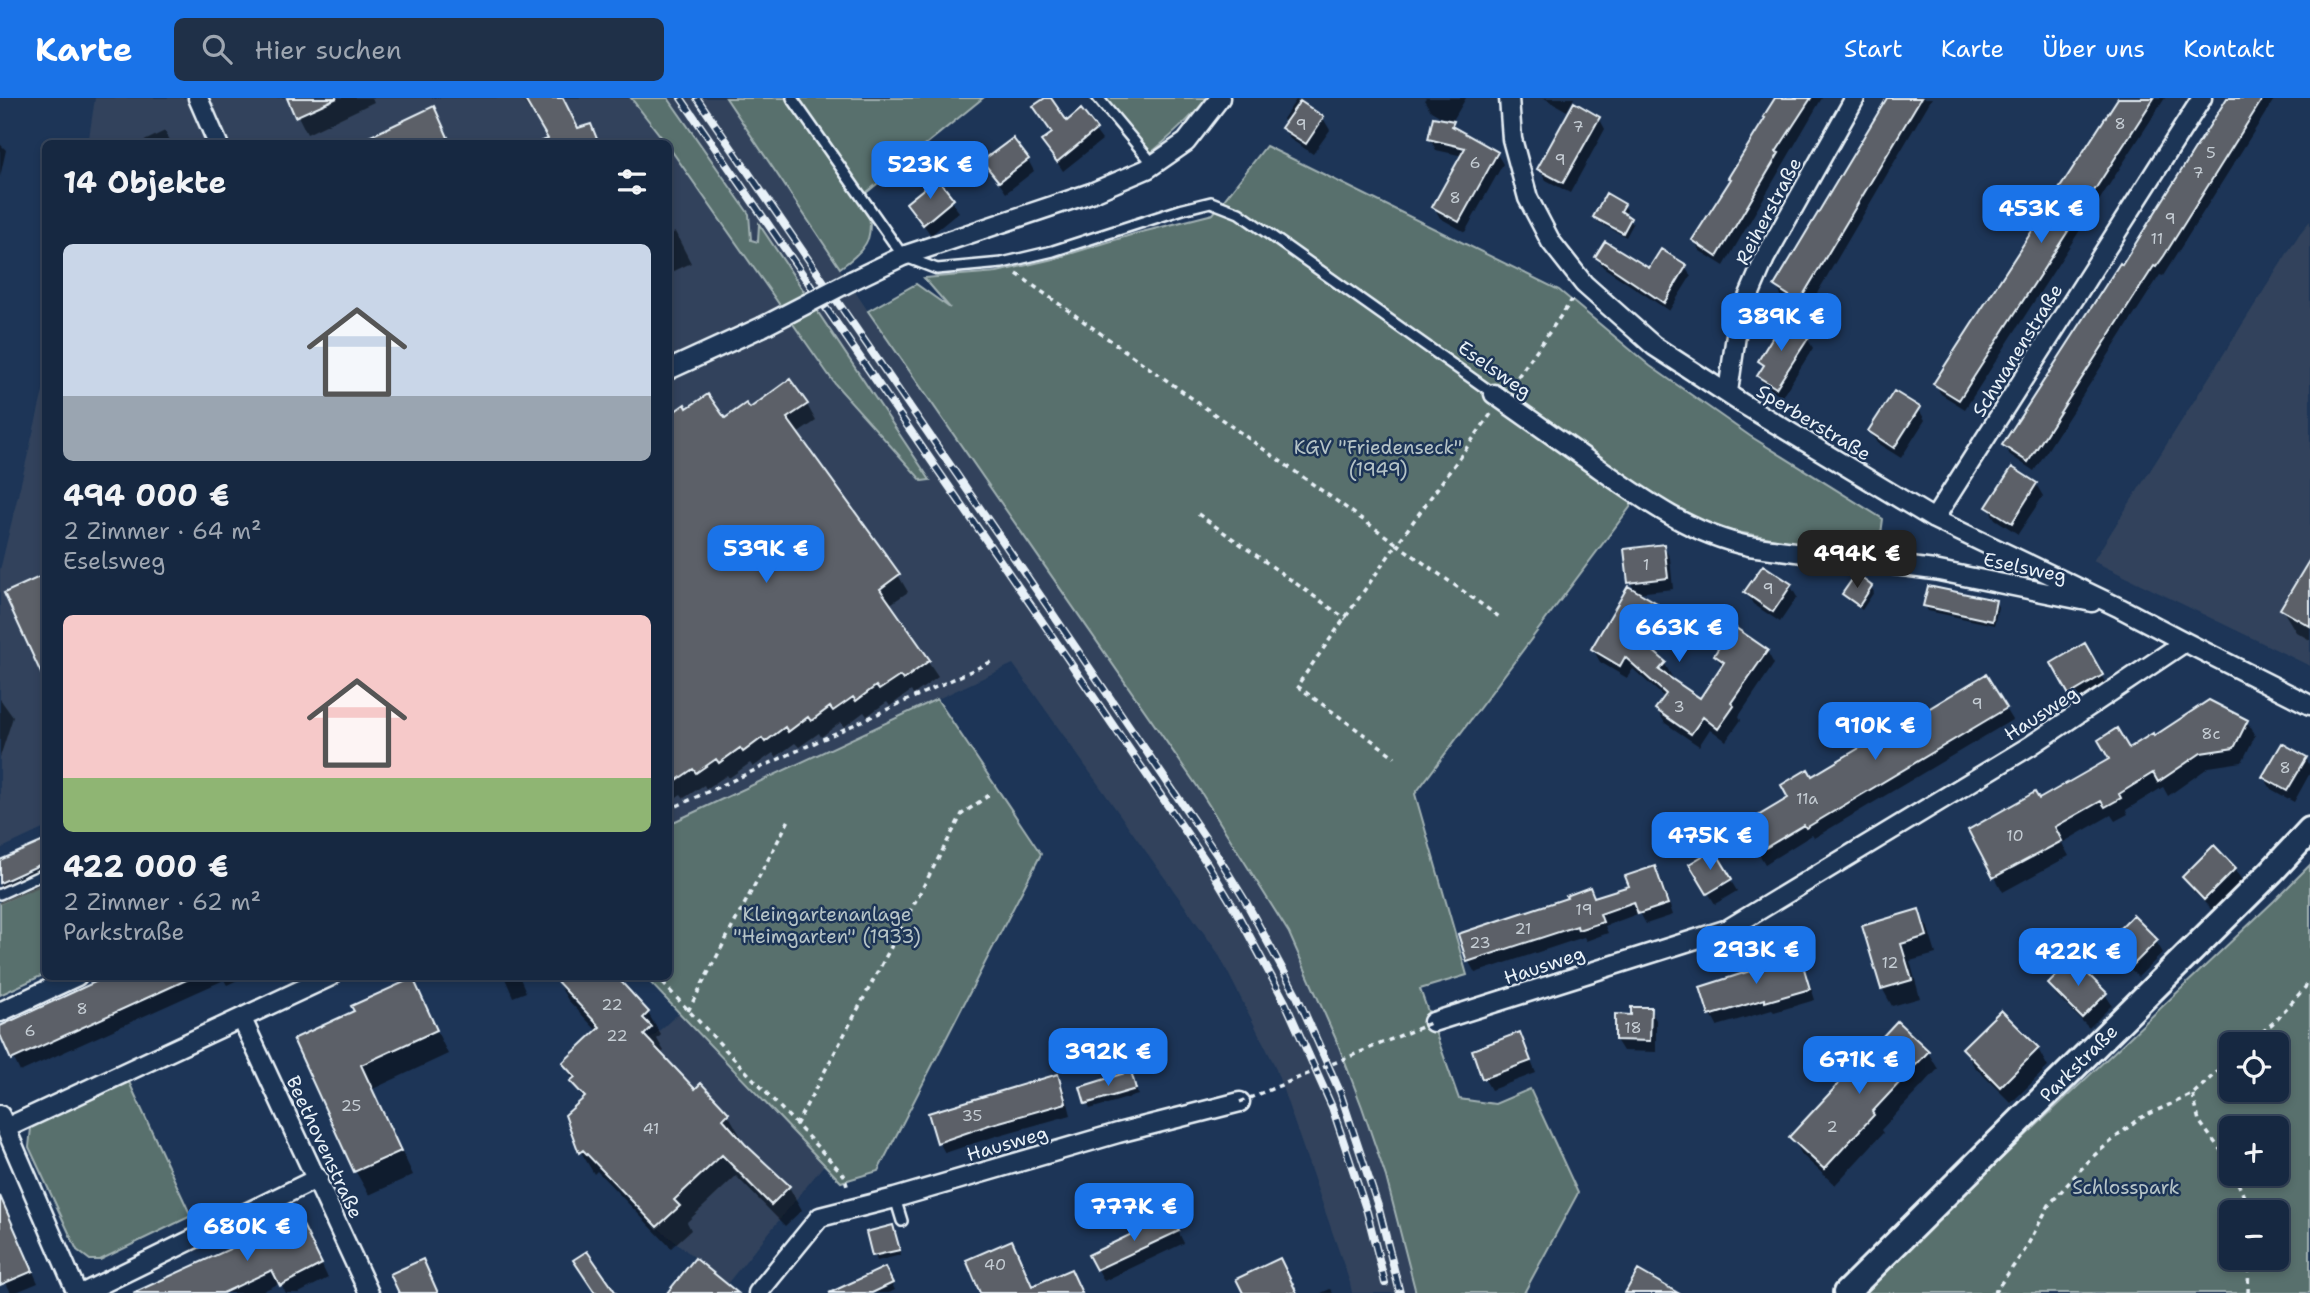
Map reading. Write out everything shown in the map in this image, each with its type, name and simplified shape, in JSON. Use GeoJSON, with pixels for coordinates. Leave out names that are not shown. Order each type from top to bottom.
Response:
{"type":"FeatureCollection","features":[{"type":"Feature","properties":{"kind":"street"},"geometry":{"type":"LineString","coordinates":[[198,98],[216,140]]}},
{"type":"Feature","properties":{"kind":"street"},"geometry":{"type":"LineString","coordinates":[[672,368],[762,327],[903,256],[1091,193],[1154,164],[1186,142],[1220,98]]}},
{"type":"Feature","properties":{"kind":"street","name":"Sperberstraße"},"geometry":{"type":"LineString","coordinates":[[1509,98],[1512,139],[1528,198],[1551,243],[1584,284],[1654,346],[1743,404],[1934,519],[2185,642]]}},
{"type":"Feature","properties":{"kind":"street","name":"Reiherstraße"},"geometry":{"type":"LineString","coordinates":[[1728,392],[1738,321],[1765,258],[1855,98]]}},
{"type":"Feature","properties":{"kind":"street","name":"Schwanenstraße"},"geometry":{"type":"LineString","coordinates":[[1934,519],[2202,98]]}},
{"type":"Feature","properties":{"kind":"street","name":"Eselsweg"},"geometry":{"type":"LineString","coordinates":[[1494,394],[1646,502],[1721,541],[1749,547],[1934,570],[2120,608]]}},
{"type":"Feature","properties":{"kind":"street"},"geometry":{"type":"LineString","coordinates":[[2185,642],[2310,705]]}},
{"type":"Feature","properties":{"kind":"street","name":"Hausweg"},"geometry":{"type":"LineString","coordinates":[[1433,1022],[1728,929],[2030,746],[2185,642]]}},
{"type":"Feature","properties":{"kind":"street","name":"Parkstraße"},"geometry":{"type":"LineString","coordinates":[[1846,1293],[2273,872],[2310,830]]}},
{"type":"Feature","properties":{"kind":"street"},"geometry":{"type":"LineString","coordinates":[[0,1012],[68,980]]}},
{"type":"Feature","properties":{"kind":"street"},"geometry":{"type":"LineString","coordinates":[[77,1293],[3,1122],[242,1019],[323,980]]}},
{"type":"Feature","properties":{"kind":"street","name":"Beethovenstraße"},"geometry":{"type":"LineString","coordinates":[[242,1019],[369,1293]]}},
{"type":"Feature","properties":{"kind":"street","name":"Hausweg"},"geometry":{"type":"LineString","coordinates":[[758,1293],[820,1217],[1118,1133],[1241,1102]]}},
{"type":"Feature","properties":{"kind":"street"},"geometry":{"type":"LineString","coordinates":[[83,1293],[318,1178]]}},
{"type":"Feature","properties":{"kind":"lane"},"geometry":{"type":"LineString","coordinates":[[792,98],[903,256]]}},
{"type":"Feature","properties":{"kind":"lane"},"geometry":{"type":"LineString","coordinates":[[1098,98],[1154,164]]}},
{"type":"Feature","properties":{"kind":"lane","name":"Eselsweg"},"geometry":{"type":"LineString","coordinates":[[903,256],[937,269],[1002,263],[1063,248],[1211,202],[1239,212],[1494,394]]}},
{"type":"Feature","properties":{"kind":"lane"},"geometry":{"type":"LineString","coordinates":[[0,894],[42,875]]}},
{"type":"Feature","properties":{"kind":"lane"},"geometry":{"type":"LineString","coordinates":[[895,1198],[902,1221]]}},
{"type":"Feature","properties":{"kind":"path"},"geometry":{"type":"LineString","coordinates":[[1002,263],[1502,620]]}},
{"type":"Feature","properties":{"kind":"path"},"geometry":{"type":"LineString","coordinates":[[1198,514],[1346,619]]}},
{"type":"Feature","properties":{"kind":"path"},"geometry":{"type":"LineString","coordinates":[[1395,757],[1297,686],[1397,544]]}},
{"type":"Feature","properties":{"kind":"path"},"geometry":{"type":"LineString","coordinates":[[672,808],[995,660]]}},
{"type":"Feature","properties":{"kind":"path"},"geometry":{"type":"LineString","coordinates":[[796,1125],[962,814],[992,793]]}},
{"type":"Feature","properties":{"kind":"path"},"geometry":{"type":"LineString","coordinates":[[688,1011],[790,818]]}},
{"type":"Feature","properties":{"kind":"path"},"geometry":{"type":"LineString","coordinates":[[660,980],[844,1175],[855,1208]]}},
{"type":"Feature","properties":{"kind":"path"},"geometry":{"type":"LineString","coordinates":[[2262,1032],[2310,982]]}},
{"type":"Feature","properties":{"kind":"path"},"geometry":{"type":"LineString","coordinates":[[1241,1102],[1433,1022]]}},
{"type":"Feature","properties":{"kind":"path"},"geometry":{"type":"LineString","coordinates":[[1994,1293],[2025,1250],[2049,1205],[2091,1158],[2138,1119],[2193,1094],[2219,1070]]}},
{"type":"Feature","properties":{"kind":"path"},"geometry":{"type":"LineString","coordinates":[[2193,1094],[2199,1121],[2219,1148]]}},
{"type":"Feature","properties":{"kind":"path"},"geometry":{"type":"LineString","coordinates":[[2248,1293],[2249,1270]]}},
{"type":"Feature","properties":{"kind":"shaded area"},"geometry":{"type":"Polygon","coordinates":[[[95,98],[726,98],[868,311],[1197,786],[1289,933],[1338,1044],[1362,1107],[1386,1177],[1416,1293],[1352,1293],[1274,1064],[1218,953],[1013,664],[672,823],[672,140],[89,140],[95,98]]]}},
{"type":"Feature","properties":{"kind":"shaded area"},"geometry":{"type":"Polygon","coordinates":[[[2310,221],[2310,666],[2093,561],[2310,221]]]}},
{"type":"Feature","properties":{"kind":"shaded area"},"geometry":{"type":"Polygon","coordinates":[[[42,395],[42,829],[0,849],[0,570],[42,395]]]}},
{"type":"Feature","properties":{"kind":"shaded area"},"geometry":{"type":"Polygon","coordinates":[[[680,1012],[824,1165],[727,1284],[657,1227],[584,1150],[579,1153],[565,1115],[680,1012]]]}},
{"type":"Feature","properties":{"kind":"green space"},"geometry":{"type":"Polygon","coordinates":[[[631,98],[668,98],[749,214],[751,240],[758,242],[759,224],[930,480],[922,481],[835,384],[672,151],[672,140],[664,140],[631,98]]]}},
{"type":"Feature","properties":{"kind":"green space"},"geometry":{"type":"Polygon","coordinates":[[[726,98],[983,98],[866,193],[870,218],[869,236],[860,251],[840,268],[726,98]]]}},
{"type":"Feature","properties":{"kind":"green space"},"geometry":{"type":"Polygon","coordinates":[[[1090,98],[1207,98],[1176,131],[1142,160],[1090,98]]]}},
{"type":"Feature","properties":{"kind":"green space","name":"KGV \"Friedenseck\" (1949)"},"geometry":{"type":"Polygon","coordinates":[[[1266,146],[1559,290],[1650,366],[1750,436],[1883,519],[1878,557],[1715,528],[1679,512],[1643,490],[1415,794],[1467,975],[1420,989],[1459,1099],[1495,1104],[1530,1089],[1578,1193],[1524,1293],[1416,1293],[1386,1177],[1362,1107],[1338,1044],[1289,933],[1197,786],[868,311],[916,284],[950,308],[924,278],[997,272],[1213,214],[1266,146]]]}},
{"type":"Feature","properties":{"kind":"green space","name":"Kleingartenanlage \"Heimgarten\" (1933)"},"geometry":{"type":"Polygon","coordinates":[[[937,699],[1041,854],[878,1171],[841,1182],[648,980],[672,980],[672,823],[937,699]]]}},
{"type":"Feature","properties":{"kind":"green space","name":"Schlosspark"},"geometry":{"type":"Polygon","coordinates":[[[2310,865],[2310,1293],[1859,1293],[2274,901],[2310,865]]]}},
{"type":"Feature","properties":{"kind":"green space"},"geometry":{"type":"Polygon","coordinates":[[[42,884],[42,975],[0,995],[0,903],[42,884]]]}},
{"type":"Feature","properties":{"kind":"green space"},"geometry":{"type":"Polygon","coordinates":[[[129,1082],[191,1216],[100,1260],[90,1260],[77,1250],[29,1147],[31,1128],[129,1082]]]}},
{"type":"Feature","properties":{"kind":"building"},"geometry":{"type":"Polygon","coordinates":[[[287,98],[337,98],[295,117],[287,98]]]}},
{"type":"Feature","properties":{"kind":"building"},"geometry":{"type":"Polygon","coordinates":[[[524,98],[563,98],[578,128],[591,124],[597,140],[545,140],[548,139],[524,98]]]}},
{"type":"Feature","properties":{"kind":"building"},"geometry":{"type":"Polygon","coordinates":[[[1045,98],[1051,98],[1067,121],[1081,109],[1097,129],[1057,162],[1041,141],[1052,133],[1033,106],[1045,98]]]}},
{"type":"Feature","properties":{"kind":"building"},"geometry":{"type":"Polygon","coordinates":[[[1775,98],[1811,98],[1776,152],[1779,153],[1717,257],[1692,240],[1731,179],[1728,178],[1775,98]]]}},
{"type":"Feature","properties":{"kind":"building"},"geometry":{"type":"Polygon","coordinates":[[[1887,98],[1921,98],[1799,302],[1774,286],[1887,98]]]}},
{"type":"Feature","properties":{"kind":"building"},"geometry":{"type":"Polygon","coordinates":[[[2118,98],[2154,98],[1959,400],[1933,384],[2118,98]]]}},
{"type":"Feature","properties":{"kind":"building"},"geometry":{"type":"Polygon","coordinates":[[[2227,98],[2263,98],[2164,256],[2156,267],[2154,266],[2028,462],[2002,445],[2120,263],[2122,265],[2227,98]]]}},
{"type":"Feature","properties":{"kind":"building"},"geometry":{"type":"Polygon","coordinates":[[[1300,101],[1324,117],[1306,144],[1281,128],[1300,101]]]}},
{"type":"Feature","properties":{"kind":"building"},"geometry":{"type":"Polygon","coordinates":[[[1574,102],[1600,117],[1563,183],[1537,169],[1574,102]]]}},
{"type":"Feature","properties":{"kind":"building"},"geometry":{"type":"Polygon","coordinates":[[[434,106],[449,140],[362,140],[434,106]]]}},
{"type":"Feature","properties":{"kind":"building"},"geometry":{"type":"Polygon","coordinates":[[[1433,117],[1454,121],[1452,126],[1498,152],[1459,222],[1432,207],[1465,148],[1428,139],[1433,117]]]}},
{"type":"Feature","properties":{"kind":"building"},"geometry":{"type":"Polygon","coordinates":[[[1013,138],[1029,159],[999,182],[982,161],[1013,138]]]}},
{"type":"Feature","properties":{"kind":"building"},"geometry":{"type":"Polygon","coordinates":[[[937,178],[954,199],[923,225],[906,203],[937,178]]]}},
{"type":"Feature","properties":{"kind":"building"},"geometry":{"type":"Polygon","coordinates":[[[1606,193],[1625,204],[1621,211],[1631,218],[1623,233],[1593,217],[1606,193]]]}},
{"type":"Feature","properties":{"kind":"building"},"geometry":{"type":"Polygon","coordinates":[[[1605,241],[1649,268],[1661,249],[1687,265],[1664,303],[1595,257],[1605,241]]]}},
{"type":"Feature","properties":{"kind":"building"},"geometry":{"type":"Polygon","coordinates":[[[1783,320],[1809,337],[1776,388],[1757,376],[1764,365],[1758,361],[1783,320]]]}},
{"type":"Feature","properties":{"kind":"building"},"geometry":{"type":"Polygon","coordinates":[[[790,379],[808,404],[787,418],[900,574],[880,589],[930,660],[903,680],[900,676],[879,690],[876,686],[856,701],[853,697],[833,711],[830,707],[811,721],[808,717],[788,732],[785,727],[765,742],[762,738],[743,752],[740,748],[719,763],[716,759],[696,773],[693,769],[672,783],[672,413],[685,404],[687,408],[708,394],[725,418],[746,403],[750,408],[790,379]]]}},
{"type":"Feature","properties":{"kind":"building"},"geometry":{"type":"Polygon","coordinates":[[[1894,391],[1920,407],[1894,448],[1868,431],[1894,391]]]}},
{"type":"Feature","properties":{"kind":"building"},"geometry":{"type":"Polygon","coordinates":[[[2012,467],[2037,483],[2012,523],[1986,507],[2012,467]]]}},
{"type":"Feature","properties":{"kind":"building"},"geometry":{"type":"Polygon","coordinates":[[[1664,544],[1668,578],[1628,583],[1624,549],[1664,544]]]}},
{"type":"Feature","properties":{"kind":"building"},"geometry":{"type":"Polygon","coordinates":[[[2310,559],[2310,626],[2280,609],[2310,559]]]}},
{"type":"Feature","properties":{"kind":"building"},"geometry":{"type":"Polygon","coordinates":[[[1763,565],[1792,584],[1773,612],[1744,592],[1763,565]]]}},
{"type":"Feature","properties":{"kind":"building"},"geometry":{"type":"Polygon","coordinates":[[[1856,574],[1872,586],[1859,606],[1842,594],[1856,574]]]}},
{"type":"Feature","properties":{"kind":"building"},"geometry":{"type":"Polygon","coordinates":[[[42,576],[42,675],[4,593],[42,576]]]}},
{"type":"Feature","properties":{"kind":"building"},"geometry":{"type":"Polygon","coordinates":[[[1628,586],[1657,603],[1637,637],[1666,662],[1659,670],[1700,698],[1724,662],[1714,655],[1733,626],[1768,650],[1731,703],[1734,706],[1718,729],[1703,717],[1691,734],[1655,709],[1666,694],[1625,657],[1620,666],[1591,649],[1628,586]]]}},
{"type":"Feature","properties":{"kind":"building"},"geometry":{"type":"Polygon","coordinates":[[[1928,586],[1996,600],[1992,621],[1923,606],[1928,586]]]}},
{"type":"Feature","properties":{"kind":"building"},"geometry":{"type":"Polygon","coordinates":[[[2085,643],[2103,675],[2069,695],[2051,663],[2085,643]]]}},
{"type":"Feature","properties":{"kind":"building"},"geometry":{"type":"Polygon","coordinates":[[[1986,674],[2007,708],[1806,828],[1804,825],[1757,853],[1741,826],[1788,798],[1781,785],[1808,769],[1812,776],[1888,731],[1884,724],[1918,703],[1923,712],[1986,674]]]}},
{"type":"Feature","properties":{"kind":"building"},"geometry":{"type":"Polygon","coordinates":[[[2209,700],[2248,720],[2234,748],[2201,753],[2158,782],[2153,773],[2119,794],[2121,798],[2105,807],[2101,801],[2055,827],[2062,841],[1993,878],[1968,830],[2035,792],[2039,799],[2109,759],[2098,740],[2117,728],[2129,748],[2153,733],[2154,736],[2209,700]]]}},
{"type":"Feature","properties":{"kind":"building"},"geometry":{"type":"Polygon","coordinates":[[[2282,743],[2307,757],[2287,791],[2262,777],[2282,743]]]}},
{"type":"Feature","properties":{"kind":"building"},"geometry":{"type":"Polygon","coordinates":[[[42,842],[42,864],[0,883],[0,860],[42,842]]]}},
{"type":"Feature","properties":{"kind":"building"},"geometry":{"type":"Polygon","coordinates":[[[2214,845],[2236,868],[2204,900],[2182,877],[2214,845]]]}},
{"type":"Feature","properties":{"kind":"building"},"geometry":{"type":"Polygon","coordinates":[[[1714,849],[1732,879],[1707,894],[1689,864],[1714,849]]]}},
{"type":"Feature","properties":{"kind":"building"},"geometry":{"type":"Polygon","coordinates":[[[1655,866],[1668,904],[1638,914],[1634,902],[1600,914],[1603,922],[1578,930],[1577,926],[1467,962],[1458,934],[1567,898],[1566,896],[1590,887],[1594,897],[1629,886],[1625,876],[1655,866]]]}},
{"type":"Feature","properties":{"kind":"building"},"geometry":{"type":"Polygon","coordinates":[[[1919,909],[1927,936],[1901,944],[1912,980],[1881,989],[1862,926],[1919,909]]]}},
{"type":"Feature","properties":{"kind":"building"},"geometry":{"type":"Polygon","coordinates":[[[2133,915],[2158,940],[2131,967],[2106,942],[2133,915]]]}},
{"type":"Feature","properties":{"kind":"building"},"geometry":{"type":"Polygon","coordinates":[[[1800,955],[1810,989],[1709,1016],[1700,987],[1800,955]]]}},
{"type":"Feature","properties":{"kind":"building"},"geometry":{"type":"Polygon","coordinates":[[[2073,959],[2107,993],[2082,1018],[2048,984],[2073,959]]]}},
{"type":"Feature","properties":{"kind":"building"},"geometry":{"type":"Polygon","coordinates":[[[99,980],[186,980],[11,1060],[0,1035],[0,1026],[99,980]]]}},
{"type":"Feature","properties":{"kind":"building"},"geometry":{"type":"Polygon","coordinates":[[[414,980],[437,1030],[361,1065],[401,1151],[354,1172],[293,1039],[354,1011],[351,1006],[414,980]]]}},
{"type":"Feature","properties":{"kind":"building"},"geometry":{"type":"Polygon","coordinates":[[[556,980],[620,980],[649,1012],[643,1018],[652,1027],[644,1035],[695,1089],[701,1083],[729,1113],[723,1119],[745,1144],[790,1186],[771,1205],[722,1155],[674,1200],[680,1206],[657,1227],[583,1150],[579,1153],[565,1115],[585,1097],[570,1081],[575,1077],[562,1063],[600,1027],[556,980]]]}},
{"type":"Feature","properties":{"kind":"building"},"geometry":{"type":"Polygon","coordinates":[[[1631,1007],[1651,1007],[1650,1041],[1615,1040],[1615,1014],[1631,1015],[1631,1007]]]}},
{"type":"Feature","properties":{"kind":"building"},"geometry":{"type":"Polygon","coordinates":[[[2001,1010],[2039,1048],[2000,1087],[1962,1048],[2001,1010]]]}},
{"type":"Feature","properties":{"kind":"building"},"geometry":{"type":"Polygon","coordinates":[[[1897,1021],[1929,1051],[1824,1169],[1789,1137],[1897,1021]]]}},
{"type":"Feature","properties":{"kind":"building"},"geometry":{"type":"Polygon","coordinates":[[[1520,1032],[1531,1061],[1482,1079],[1472,1050],[1520,1032]]]}},
{"type":"Feature","properties":{"kind":"building"},"geometry":{"type":"Polygon","coordinates":[[[1131,1071],[1136,1089],[1085,1104],[1080,1087],[1131,1071]]]}},
{"type":"Feature","properties":{"kind":"building"},"geometry":{"type":"Polygon","coordinates":[[[1058,1074],[1066,1103],[937,1143],[928,1113],[1058,1074]]]}},
{"type":"Feature","properties":{"kind":"building"},"geometry":{"type":"Polygon","coordinates":[[[0,1196],[33,1271],[0,1285],[0,1196]]]}},
{"type":"Feature","properties":{"kind":"building"},"geometry":{"type":"Polygon","coordinates":[[[1171,1215],[1179,1231],[1096,1270],[1088,1255],[1171,1215]]]}},
{"type":"Feature","properties":{"kind":"building"},"geometry":{"type":"Polygon","coordinates":[[[291,1221],[301,1221],[322,1264],[280,1286],[272,1270],[223,1293],[133,1293],[291,1221]]]}},
{"type":"Feature","properties":{"kind":"building"},"geometry":{"type":"Polygon","coordinates":[[[893,1225],[900,1250],[872,1256],[866,1232],[893,1225]]]}},
{"type":"Feature","properties":{"kind":"building"},"geometry":{"type":"Polygon","coordinates":[[[1012,1240],[1032,1286],[1071,1269],[1082,1293],[980,1293],[966,1260],[1012,1240]]]}},
{"type":"Feature","properties":{"kind":"building"},"geometry":{"type":"Polygon","coordinates":[[[587,1251],[616,1293],[595,1293],[573,1260],[587,1251]]]}},
{"type":"Feature","properties":{"kind":"building"},"geometry":{"type":"Polygon","coordinates":[[[695,1258],[738,1293],[667,1293],[695,1258]]]}},
{"type":"Feature","properties":{"kind":"building"},"geometry":{"type":"Polygon","coordinates":[[[1280,1258],[1297,1293],[1243,1293],[1236,1279],[1280,1258]]]}},
{"type":"Feature","properties":{"kind":"building"},"geometry":{"type":"Polygon","coordinates":[[[423,1259],[438,1293],[399,1293],[390,1274],[423,1259]]]}},
{"type":"Feature","properties":{"kind":"building"},"geometry":{"type":"Polygon","coordinates":[[[885,1267],[893,1283],[872,1293],[829,1293],[885,1267]]]}},
{"type":"Feature","properties":{"kind":"building"},"geometry":{"type":"Polygon","coordinates":[[[1638,1270],[1678,1293],[1625,1293],[1638,1270]]]}},
{"type":"Feature","properties":{"kind":"railway"},"geometry":{"type":"LineString","coordinates":[[681,98],[1035,611],[1207,863],[1236,911],[1285,1002],[1332,1107],[1367,1212],[1385,1283]]}},
{"type":"Feature","properties":{"kind":"railway"},"geometry":{"type":"LineString","coordinates":[[697,98],[1046,604],[1217,855],[1246,902],[1297,996],[1340,1092],[1379,1209],[1400,1293]]}}]}
